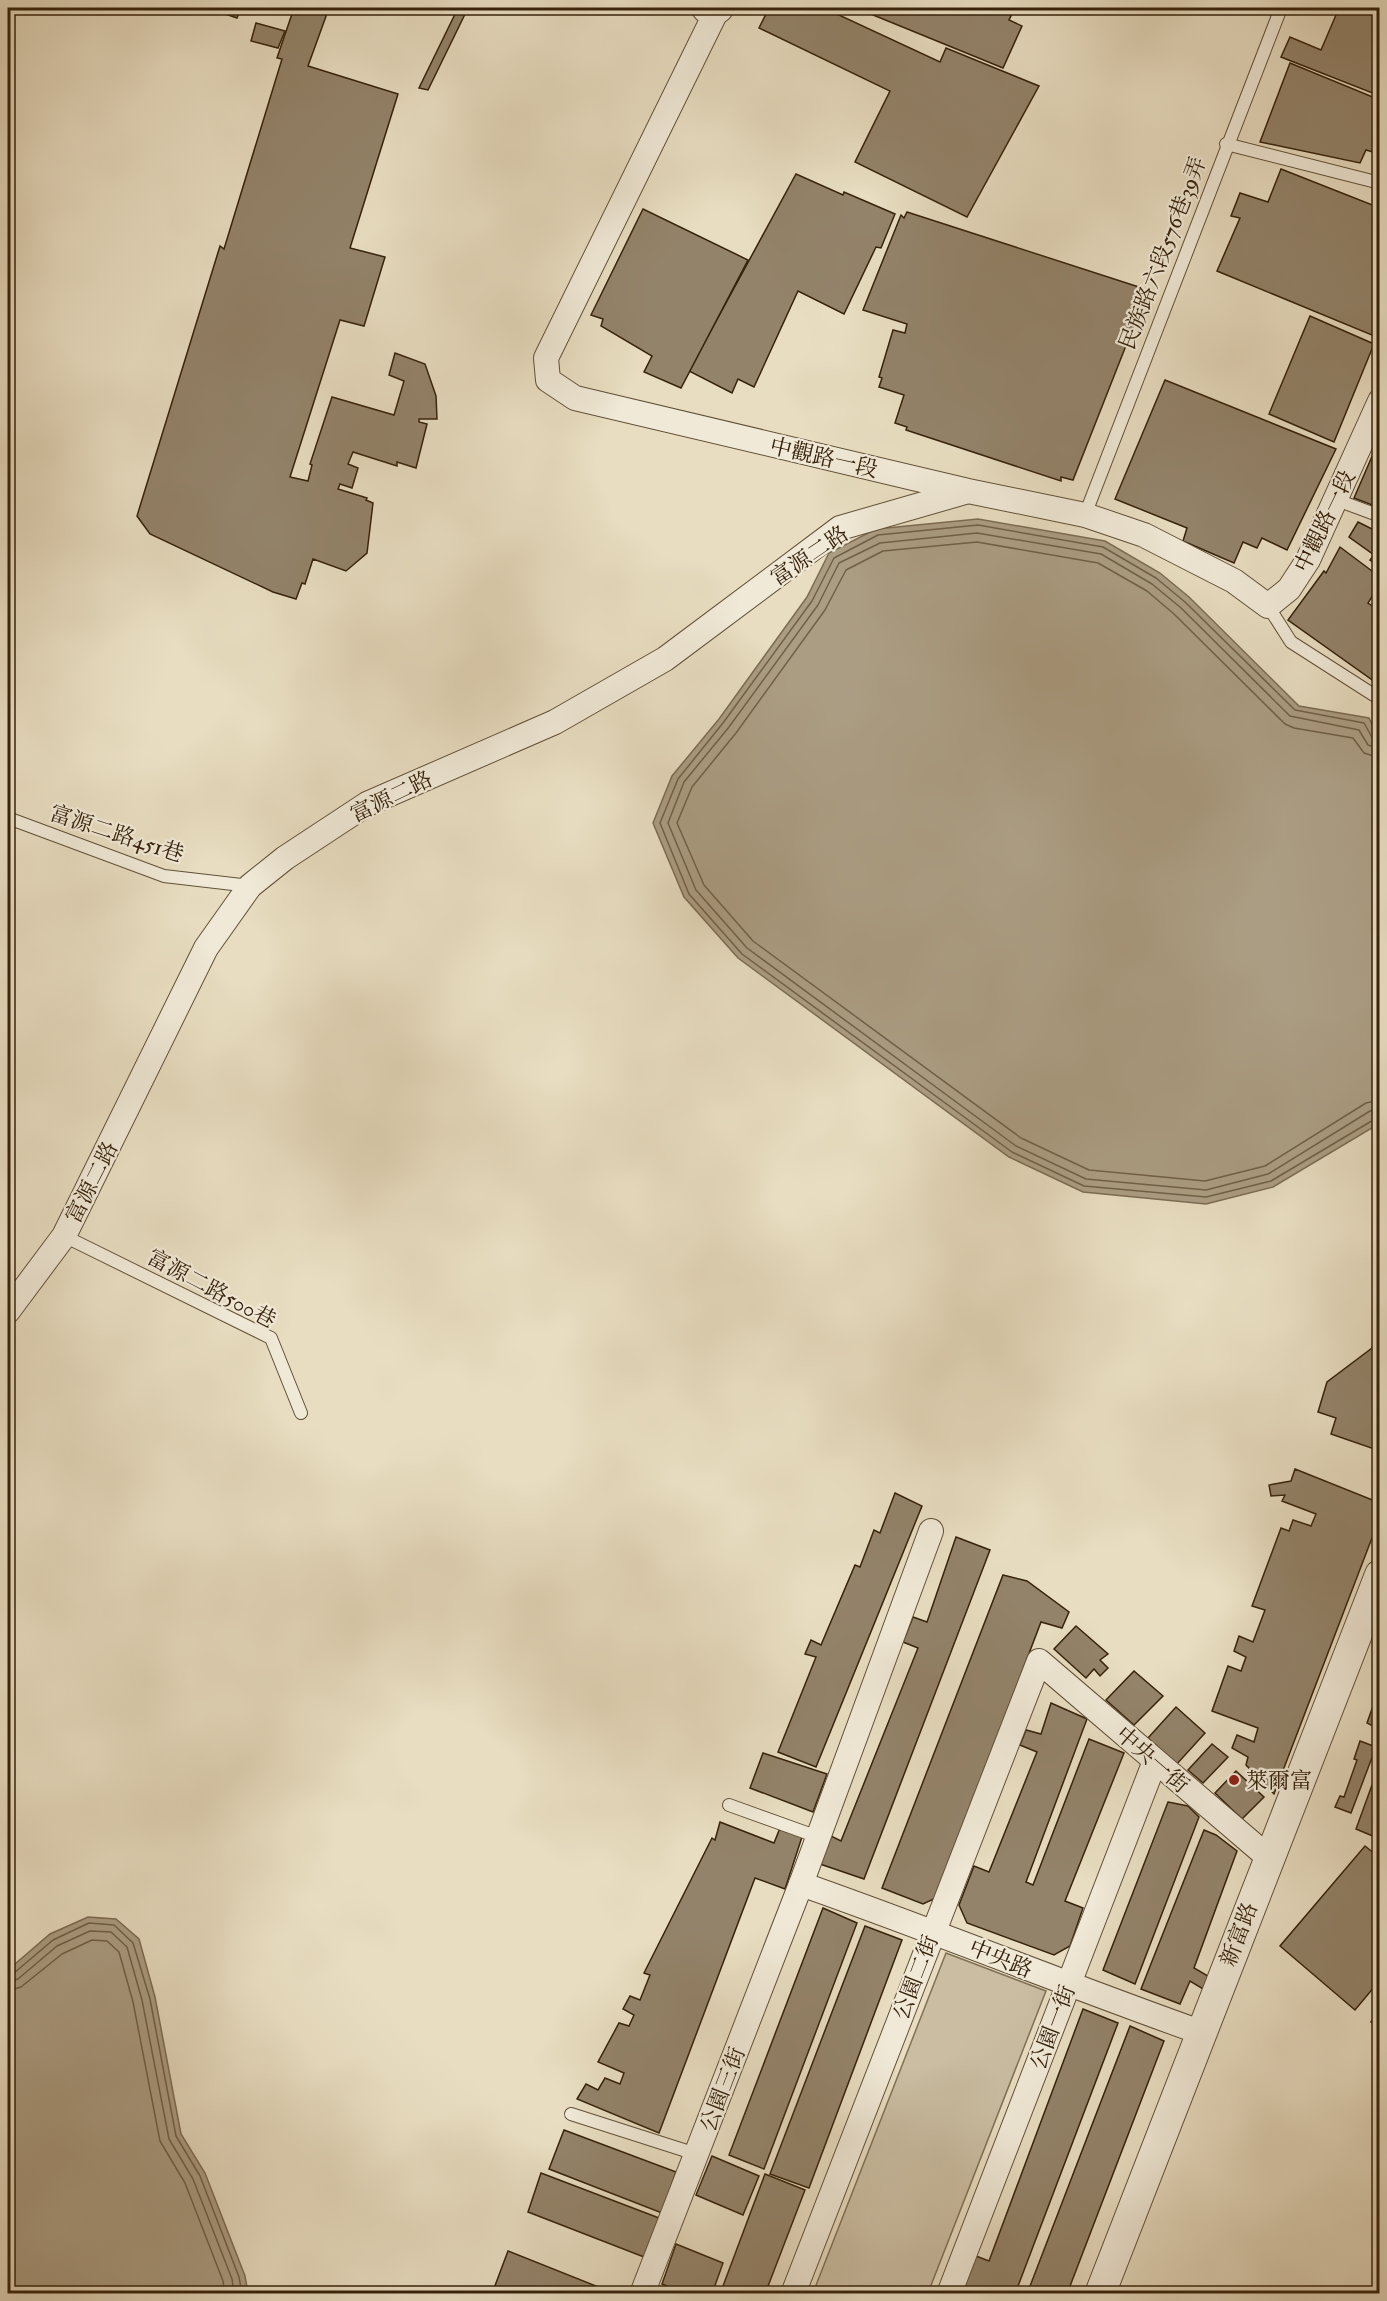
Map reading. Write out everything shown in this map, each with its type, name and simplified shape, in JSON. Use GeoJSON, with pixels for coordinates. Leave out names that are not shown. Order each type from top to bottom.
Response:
{"type":"FeatureCollection","features":[{"type":"Feature","properties":{"kind":"street","name":"中觀路一段"},"geometry":{"type":"LineString","coordinates":[[714,8],[546,358],[548,380],[575,398],[968,491],[1085,515],[1144,535],[1234,581],[1269,606],[1289,589],[1308,560],[1378,408]]}},
{"type":"Feature","properties":{"kind":"street","name":"富源二路"},"geometry":{"type":"LineString","coordinates":[[8,1311],[64,1236],[206,948],[250,886],[285,858],[367,804],[555,722],[665,659],[840,528],[968,491]]}},
{"type":"Feature","properties":{"kind":"street","name":"公園三街"},"geometry":{"type":"LineString","coordinates":[[642,2294],[801,1884],[931,1531]]}},
{"type":"Feature","properties":{"kind":"street","name":"新富路"},"geometry":{"type":"LineString","coordinates":[[1100,2294],[1268,1857],[1345,1669],[1380,1575]]}},
{"type":"Feature","properties":{"kind":"street","name":"中央一街"},"geometry":{"type":"LineString","coordinates":[[1039,1661],[1268,1857]]}},
{"type":"Feature","properties":{"kind":"street","name":"公園二街"},"geometry":{"type":"LineString","coordinates":[[793,2294],[1039,1661]]}},
{"type":"Feature","properties":{"kind":"street","name":"公園一街"},"geometry":{"type":"LineString","coordinates":[[949,2294],[1155,1761]]}},
{"type":"Feature","properties":{"kind":"street","name":"中央路"},"geometry":{"type":"LineString","coordinates":[[801,1884],[933,1930],[1069,1985],[1200,2032]]}},
{"type":"Feature","properties":{"kind":"lane","name":"民族路六段576巷39弄"},"geometry":{"type":"LineString","coordinates":[[1085,515],[1226,144],[1281,8]]}},
{"type":"Feature","properties":{"kind":"lane"},"geometry":{"type":"LineString","coordinates":[[1226,144],[1380,183]]}},
{"type":"Feature","properties":{"kind":"lane"},"geometry":{"type":"LineString","coordinates":[[1337,500],[1380,516]]}},
{"type":"Feature","properties":{"kind":"lane"},"geometry":{"type":"LineString","coordinates":[[1269,606],[1292,642],[1380,699]]}},
{"type":"Feature","properties":{"kind":"lane","name":"富源二路451巷"},"geometry":{"type":"LineString","coordinates":[[8,818],[164,876],[250,886]]}},
{"type":"Feature","properties":{"kind":"lane","name":"富源二路500巷"},"geometry":{"type":"LineString","coordinates":[[64,1236],[271,1338],[301,1413]]}},
{"type":"Feature","properties":{"kind":"lane"},"geometry":{"type":"LineString","coordinates":[[729,1805],[818,1837]]}},
{"type":"Feature","properties":{"kind":"lane"},"geometry":{"type":"LineString","coordinates":[[572,2114],[696,2154]]}},
{"type":"Feature","properties":{"kind":"shaded area"},"geometry":{"type":"Polygon","coordinates":[[[946,1953],[1046,1991],[928,2293],[813,2293],[946,1953]]]}},
{"type":"Feature","properties":{"kind":"water"},"geometry":{"type":"Polygon","coordinates":[[[978,519],[1105,541],[1160,573],[1189,597],[1299,706],[1369,718],[1380,741],[1379,1120],[1372,1128],[1273,1187],[1206,1204],[1083,1192],[1009,1157],[738,958],[684,897],[653,823],[672,776],[719,719],[807,597],[829,553],[876,529],[978,519]]]}},
{"type":"Feature","properties":{"kind":"water"},"geometry":{"type":"Polygon","coordinates":[[[88,1917],[116,1919],[139,1939],[155,1997],[181,2134],[205,2173],[245,2276],[248,2293],[8,2293],[8,1970],[50,1934],[88,1917]]]}},
{"type":"Feature","properties":{"kind":"building"},"geometry":{"type":"Polygon","coordinates":[[[208,8],[241,8],[237,18],[208,8]]]}},
{"type":"Feature","properties":{"kind":"building"},"geometry":{"type":"Polygon","coordinates":[[[294,8],[329,8],[308,66],[398,94],[350,248],[385,257],[364,326],[340,320],[290,477],[308,481],[312,465],[310,464],[332,397],[394,415],[404,381],[389,375],[395,353],[425,364],[436,396],[437,419],[419,419],[419,422],[427,424],[416,468],[397,462],[397,466],[353,452],[348,464],[358,468],[352,488],[340,484],[338,489],[367,498],[366,500],[373,503],[367,553],[346,571],[313,559],[305,584],[302,583],[296,599],[273,592],[150,534],[137,516],[220,246],[224,249],[282,59],[277,58],[294,8]]]}},
{"type":"Feature","properties":{"kind":"building"},"geometry":{"type":"Polygon","coordinates":[[[458,8],[468,8],[428,90],[419,88],[458,8]]]}},
{"type":"Feature","properties":{"kind":"building"},"geometry":{"type":"Polygon","coordinates":[[[769,8],[824,8],[940,62],[946,48],[1039,86],[967,217],[855,162],[890,91],[759,28],[769,8]]]}},
{"type":"Feature","properties":{"kind":"building"},"geometry":{"type":"Polygon","coordinates":[[[856,8],[1015,8],[1009,20],[1022,26],[1003,68],[856,8]]]}},
{"type":"Feature","properties":{"kind":"building"},"geometry":{"type":"Polygon","coordinates":[[[1339,8],[1354,8],[1380,18],[1380,96],[1281,57],[1290,37],[1321,50],[1339,8]]]}},
{"type":"Feature","properties":{"kind":"building"},"geometry":{"type":"Polygon","coordinates":[[[256,23],[285,31],[278,48],[251,41],[256,23]]]}},
{"type":"Feature","properties":{"kind":"building"},"geometry":{"type":"Polygon","coordinates":[[[1290,63],[1380,100],[1380,154],[1366,150],[1360,163],[1260,142],[1290,63]]]}},
{"type":"Feature","properties":{"kind":"building"},"geometry":{"type":"Polygon","coordinates":[[[1281,169],[1380,208],[1379,338],[1217,271],[1240,218],[1231,216],[1240,193],[1268,202],[1281,169]]]}},
{"type":"Feature","properties":{"kind":"building"},"geometry":{"type":"Polygon","coordinates":[[[796,174],[843,195],[844,192],[895,214],[881,248],[876,247],[844,314],[798,291],[754,387],[738,379],[732,393],[689,371],[796,174]]]}},
{"type":"Feature","properties":{"kind":"building"},"geometry":{"type":"Polygon","coordinates":[[[643,209],[748,260],[681,388],[644,372],[652,356],[601,326],[603,319],[591,315],[643,209]]]}},
{"type":"Feature","properties":{"kind":"building"},"geometry":{"type":"Polygon","coordinates":[[[907,212],[1142,288],[1137,303],[1142,305],[1073,480],[1061,477],[1061,481],[906,430],[907,427],[895,423],[904,395],[879,387],[882,378],[879,377],[893,330],[905,333],[907,324],[863,310],[901,215],[904,218],[907,212]]]}},
{"type":"Feature","properties":{"kind":"building"},"geometry":{"type":"Polygon","coordinates":[[[1310,316],[1374,344],[1334,442],[1269,414],[1310,316]]]}},
{"type":"Feature","properties":{"kind":"building"},"geometry":{"type":"Polygon","coordinates":[[[1165,380],[1336,449],[1287,550],[1262,538],[1257,548],[1243,542],[1234,563],[1183,541],[1187,528],[1115,499],[1165,380]]]}},
{"type":"Feature","properties":{"kind":"building"},"geometry":{"type":"Polygon","coordinates":[[[1380,438],[1380,508],[1354,498],[1380,438]]]}},
{"type":"Feature","properties":{"kind":"building"},"geometry":{"type":"Polygon","coordinates":[[[1358,522],[1374,530],[1376,526],[1380,529],[1380,567],[1370,560],[1374,555],[1349,537],[1358,522]]]}},
{"type":"Feature","properties":{"kind":"building"},"geometry":{"type":"Polygon","coordinates":[[[1340,547],[1380,577],[1380,600],[1373,595],[1368,603],[1380,611],[1378,684],[1288,620],[1324,571],[1326,573],[1340,547]]]}},
{"type":"Feature","properties":{"kind":"building"},"geometry":{"type":"Polygon","coordinates":[[[1377,1333],[1380,1334],[1380,1451],[1331,1434],[1336,1418],[1318,1412],[1327,1382],[1372,1348],[1377,1333]]]}},
{"type":"Feature","properties":{"kind":"building"},"geometry":{"type":"Polygon","coordinates":[[[1295,1469],[1380,1503],[1380,1517],[1274,1794],[1246,1765],[1248,1757],[1232,1748],[1237,1735],[1254,1742],[1258,1728],[1212,1711],[1228,1666],[1241,1671],[1246,1657],[1234,1651],[1239,1636],[1253,1642],[1265,1610],[1252,1606],[1281,1528],[1289,1531],[1293,1520],[1311,1526],[1316,1514],[1282,1501],[1285,1495],[1271,1496],[1269,1485],[1291,1481],[1295,1469]]]}},
{"type":"Feature","properties":{"kind":"building"},"geometry":{"type":"Polygon","coordinates":[[[895,1493],[922,1506],[816,1767],[778,1752],[816,1657],[805,1654],[811,1640],[821,1645],[855,1565],[860,1567],[874,1530],[880,1533],[895,1493]]]}},
{"type":"Feature","properties":{"kind":"building"},"geometry":{"type":"Polygon","coordinates":[[[956,1537],[990,1550],[864,1879],[817,1863],[827,1834],[841,1841],[918,1648],[903,1642],[913,1617],[927,1622],[956,1537]]]}},
{"type":"Feature","properties":{"kind":"building"},"geometry":{"type":"Polygon","coordinates":[[[1003,1575],[1027,1581],[1069,1612],[1062,1628],[1041,1622],[936,1898],[923,1904],[882,1888],[1003,1575]]]}},
{"type":"Feature","properties":{"kind":"building"},"geometry":{"type":"Polygon","coordinates":[[[1076,1626],[1108,1654],[1100,1660],[1108,1668],[1100,1676],[1094,1669],[1086,1678],[1054,1649],[1076,1626]]]}},
{"type":"Feature","properties":{"kind":"building"},"geometry":{"type":"Polygon","coordinates":[[[1134,1671],[1163,1696],[1134,1725],[1106,1700],[1134,1671]]]}},
{"type":"Feature","properties":{"kind":"building"},"geometry":{"type":"Polygon","coordinates":[[[1377,1695],[1380,1696],[1380,1730],[1367,1723],[1377,1695]]]}},
{"type":"Feature","properties":{"kind":"building"},"geometry":{"type":"Polygon","coordinates":[[[1051,1703],[1087,1719],[1026,1882],[1033,1885],[1089,1739],[1124,1753],[1065,1901],[1083,1908],[1070,1946],[1054,1955],[967,1923],[959,1905],[974,1866],[989,1872],[1037,1752],[1020,1745],[1026,1730],[1041,1734],[1051,1703]]]}},
{"type":"Feature","properties":{"kind":"building"},"geometry":{"type":"Polygon","coordinates":[[[1176,1707],[1205,1733],[1176,1765],[1148,1738],[1176,1707]]]}},
{"type":"Feature","properties":{"kind":"building"},"geometry":{"type":"Polygon","coordinates":[[[1360,1741],[1376,1747],[1351,1813],[1335,1807],[1340,1796],[1344,1797],[1357,1760],[1354,1759],[1360,1741]]]}},
{"type":"Feature","properties":{"kind":"building"},"geometry":{"type":"Polygon","coordinates":[[[1212,1744],[1228,1757],[1203,1783],[1188,1770],[1212,1744]]]}},
{"type":"Feature","properties":{"kind":"building"},"geometry":{"type":"Polygon","coordinates":[[[763,1753],[827,1774],[813,1812],[750,1788],[763,1753]]]}},
{"type":"Feature","properties":{"kind":"building"},"geometry":{"type":"Polygon","coordinates":[[[1380,1763],[1380,1839],[1356,1829],[1380,1763]]]}},
{"type":"Feature","properties":{"kind":"building"},"geometry":{"type":"Polygon","coordinates":[[[1236,1771],[1264,1797],[1242,1819],[1215,1793],[1236,1771]]]}},
{"type":"Feature","properties":{"kind":"building"},"geometry":{"type":"Polygon","coordinates":[[[1168,1802],[1188,1806],[1199,1817],[1135,1984],[1103,1970],[1168,1802]]]}},
{"type":"Feature","properties":{"kind":"building"},"geometry":{"type":"Polygon","coordinates":[[[720,1822],[774,1843],[780,1828],[802,1837],[785,1889],[755,1878],[659,2133],[577,2099],[586,2084],[598,2090],[605,2078],[620,2084],[624,2073],[598,2062],[619,2023],[629,2026],[634,2015],[623,2009],[630,1996],[640,2000],[650,1975],[644,1973],[712,1838],[715,1840],[720,1822]]]}},
{"type":"Feature","properties":{"kind":"building"},"geometry":{"type":"Polygon","coordinates":[[[1204,1830],[1216,1835],[1237,1851],[1194,1968],[1208,1976],[1203,1989],[1190,1981],[1180,2004],[1141,1989],[1204,1830]]]}},
{"type":"Feature","properties":{"kind":"building"},"geometry":{"type":"Polygon","coordinates":[[[1365,1846],[1380,1858],[1380,1980],[1355,2010],[1280,1946],[1365,1846]]]}},
{"type":"Feature","properties":{"kind":"building"},"geometry":{"type":"Polygon","coordinates":[[[823,1908],[857,1923],[764,2169],[729,2155],[823,1908]]]}},
{"type":"Feature","properties":{"kind":"building"},"geometry":{"type":"Polygon","coordinates":[[[865,1926],[902,1940],[809,2188],[770,2174],[865,1926]]]}},
{"type":"Feature","properties":{"kind":"building"},"geometry":{"type":"Polygon","coordinates":[[[1083,2009],[1118,2023],[1015,2294],[961,2294],[976,2256],[989,2261],[1083,2009]]]}},
{"type":"Feature","properties":{"kind":"building"},"geometry":{"type":"Polygon","coordinates":[[[1380,2011],[1380,2029],[1371,2022],[1380,2011]]]}},
{"type":"Feature","properties":{"kind":"building"},"geometry":{"type":"Polygon","coordinates":[[[1130,2026],[1164,2041],[1067,2294],[1027,2294],[1130,2026]]]}},
{"type":"Feature","properties":{"kind":"building"},"geometry":{"type":"Polygon","coordinates":[[[564,2130],[676,2172],[662,2213],[549,2169],[564,2130]]]}},
{"type":"Feature","properties":{"kind":"building"},"geometry":{"type":"Polygon","coordinates":[[[712,2156],[759,2176],[743,2215],[696,2195],[712,2156]]]}},
{"type":"Feature","properties":{"kind":"building"},"geometry":{"type":"Polygon","coordinates":[[[541,2173],[659,2218],[644,2257],[528,2212],[541,2173]]]}},
{"type":"Feature","properties":{"kind":"building"},"geometry":{"type":"Polygon","coordinates":[[[765,2174],[805,2190],[765,2294],[720,2294],[765,2174]]]}},
{"type":"Feature","properties":{"kind":"building"},"geometry":{"type":"Polygon","coordinates":[[[676,2244],[723,2263],[712,2294],[687,2294],[662,2284],[676,2244]]]}},
{"type":"Feature","properties":{"kind":"building"},"geometry":{"type":"Polygon","coordinates":[[[508,2251],[616,2294],[501,2294],[493,2291],[508,2251]]]}},
{"type":"Feature","properties":{"kind":"place","name":"萊爾富"},"geometry":{"type":"Point","coordinates":[1234,1780]}}]}
